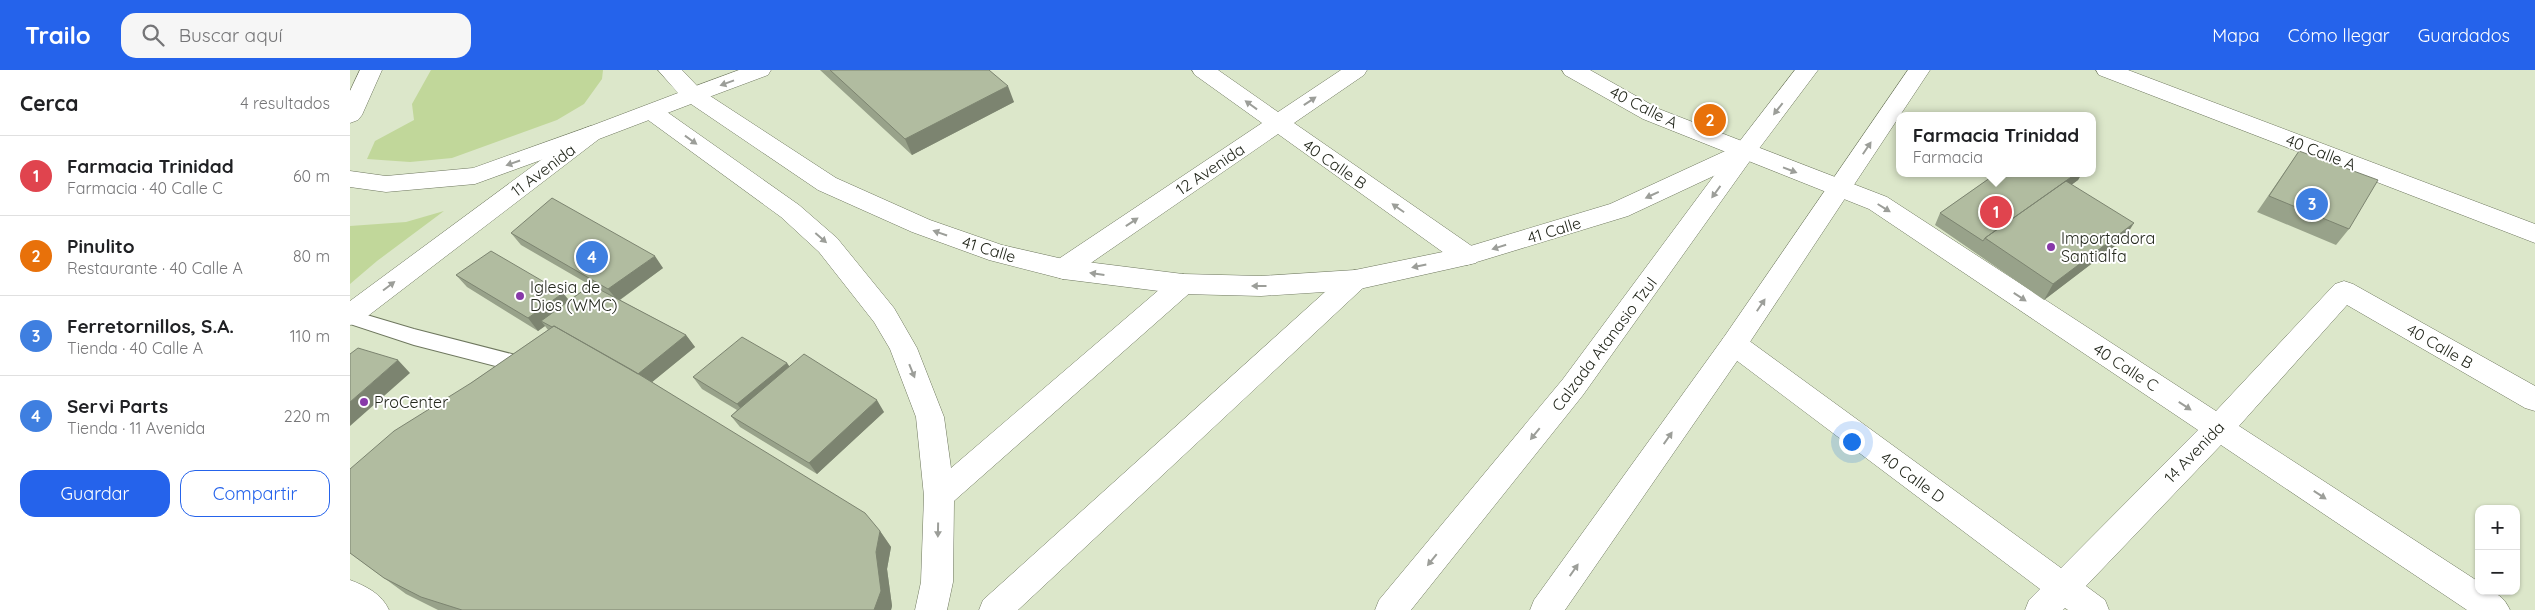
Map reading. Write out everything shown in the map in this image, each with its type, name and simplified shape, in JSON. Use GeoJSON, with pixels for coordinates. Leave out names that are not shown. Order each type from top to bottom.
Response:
{"type":"FeatureCollection","features":[{"type":"Feature","properties":{"kind":"main road"},"geometry":{"type":"LineString","coordinates":[[350,115],[371,70]]}},
{"type":"Feature","properties":{"kind":"main road","name":"41 Calle"},"geometry":{"type":"LineString","coordinates":[[669,70],[693,95],[835,188],[920,226],[998,253],[1063,269],[1182,284],[1261,286],[1355,280],[1467,256],[1619,210],[1744,152]]}},
{"type":"Feature","properties":{"kind":"main road","name":"11 Avenida"},"geometry":{"type":"LineString","coordinates":[[350,316],[591,134],[760,70]]}},
{"type":"Feature","properties":{"kind":"main road","name":"40 Calle B"},"geometry":{"type":"LineString","coordinates":[[1203,70],[1277,124],[1467,256]]}},
{"type":"Feature","properties":{"kind":"main road","name":"12 Avenida"},"geometry":{"type":"LineString","coordinates":[[1063,269],[1356,70]]}},
{"type":"Feature","properties":{"kind":"main road","name":"40 Calle A"},"geometry":{"type":"LineString","coordinates":[[1573,70],[1651,114],[1744,152]]}},
{"type":"Feature","properties":{"kind":"main road","name":"Calzada Atanasio Tzul"},"geometry":{"type":"LineString","coordinates":[[1391,610],[1573,387],[1744,152],[1807,70]]}},
{"type":"Feature","properties":{"kind":"main road"},"geometry":{"type":"LineString","coordinates":[[1546,610],[1734,344],[1919,70]]}},
{"type":"Feature","properties":{"kind":"main road","name":"40 Calle A"},"geometry":{"type":"LineString","coordinates":[[2107,70],[2535,234]]}},
{"type":"Feature","properties":{"kind":"main road"},"geometry":{"type":"LineString","coordinates":[[652,112],[790,211],[828,245],[878,307],[903,348],[930,417],[938,496],[936,582],[931,610]]}},
{"type":"Feature","properties":{"kind":"main road"},"geometry":{"type":"LineString","coordinates":[[350,179],[386,184],[475,176],[591,134]]}},
{"type":"Feature","properties":{"kind":"main road","name":"40 Calle C"},"geometry":{"type":"LineString","coordinates":[[1744,152],[1878,203],[2494,610]]}},
{"type":"Feature","properties":{"kind":"main road"},"geometry":{"type":"LineString","coordinates":[[995,610],[1355,280]]}},
{"type":"Feature","properties":{"kind":"main road"},"geometry":{"type":"LineString","coordinates":[[938,496],[1182,284]]}},
{"type":"Feature","properties":{"kind":"main road","name":"40 Calle B"},"geometry":{"type":"LineString","coordinates":[[2344,291],[2535,400]]}},
{"type":"Feature","properties":{"kind":"main road","name":"14 Avenida"},"geometry":{"type":"LineString","coordinates":[[2041,610],[2218,428],[2344,291]]}},
{"type":"Feature","properties":{"kind":"main road","name":"40 Calle D"},"geometry":{"type":"LineString","coordinates":[[1734,344],[2093,610]]}},
{"type":"Feature","properties":{"kind":"main road"},"geometry":{"type":"LineString","coordinates":[[350,595],[373,610]]}},
{"type":"Feature","properties":{"kind":"lane"},"geometry":{"type":"LineString","coordinates":[[350,316],[527,366]]}},
{"type":"Feature","properties":{"kind":"green space"},"geometry":{"type":"Polygon","coordinates":[[[431,70],[603,70],[602,79],[584,104],[557,120],[452,158],[410,162],[367,159],[375,141],[414,120],[412,104],[431,70]]]}},
{"type":"Feature","properties":{"kind":"green space"},"geometry":{"type":"Polygon","coordinates":[[[444,211],[377,261],[350,284],[350,226],[406,222],[444,211]]]}},
{"type":"Feature","properties":{"kind":"building"},"geometry":{"type":"Polygon","coordinates":[[[830,70],[989,70],[1008,86],[905,139],[830,70]]]}},
{"type":"Feature","properties":{"kind":"building"},"geometry":{"type":"Polygon","coordinates":[[[2299,151],[2378,180],[2349,229],[2269,196],[2299,151]]]}},
{"type":"Feature","properties":{"kind":"building"},"geometry":{"type":"Polygon","coordinates":[[[1991,177],[2071,177],[1983,241],[1940,213],[1991,177]]]}},
{"type":"Feature","properties":{"kind":"building","name":"Importadora Santialfa"},"geometry":{"type":"Polygon","coordinates":[[[2066,181],[2134,223],[2053,284],[1985,238],[2066,181]]]}},
{"type":"Feature","properties":{"kind":"building"},"geometry":{"type":"Polygon","coordinates":[[[552,198],[655,256],[608,289],[511,233],[552,198]]]}},
{"type":"Feature","properties":{"kind":"building","name":"Iglesia de Dios (WMC)"},"geometry":{"type":"Polygon","coordinates":[[[491,251],[563,293],[528,318],[456,275],[491,251]]]}},
{"type":"Feature","properties":{"kind":"building"},"geometry":{"type":"Polygon","coordinates":[[[591,285],[686,335],[638,374],[554,326],[552,327],[541,321],[591,285]]]}},
{"type":"Feature","properties":{"kind":"building"},"geometry":{"type":"Polygon","coordinates":[[[554,326],[632,370],[865,513],[880,531],[876,552],[881,591],[874,610],[462,610],[421,597],[384,578],[350,553],[350,469],[394,431],[471,383],[554,326]]]}},
{"type":"Feature","properties":{"kind":"building"},"geometry":{"type":"Polygon","coordinates":[[[742,337],[787,363],[737,404],[693,377],[742,337]]]}},
{"type":"Feature","properties":{"kind":"building"},"geometry":{"type":"Polygon","coordinates":[[[358,348],[398,360],[350,402],[350,354],[358,348]]]}},
{"type":"Feature","properties":{"kind":"building"},"geometry":{"type":"Polygon","coordinates":[[[804,354],[877,400],[809,463],[731,416],[804,354]]]}},
{"type":"Feature","properties":{"kind":"place","name":"Pinulito"},"geometry":{"type":"Point","coordinates":[1710,120]}},
{"type":"Feature","properties":{"kind":"place","name":"Ferretornillos, S.A."},"geometry":{"type":"Point","coordinates":[2312,204]}},
{"type":"Feature","properties":{"kind":"place","name":"Farmacia Trinidad"},"geometry":{"type":"Point","coordinates":[1996,212]}},
{"type":"Feature","properties":{"kind":"place","name":"Importadora Santialfa"},"geometry":{"type":"Point","coordinates":[2051,247]}},
{"type":"Feature","properties":{"kind":"place","name":"Servi Parts"},"geometry":{"type":"Point","coordinates":[592,257]}},
{"type":"Feature","properties":{"kind":"place","name":"Iglesia de Dios (WMC)"},"geometry":{"type":"Point","coordinates":[520,296]}},
{"type":"Feature","properties":{"kind":"place","name":"ProCenter"},"geometry":{"type":"Point","coordinates":[364,402]}}]}
